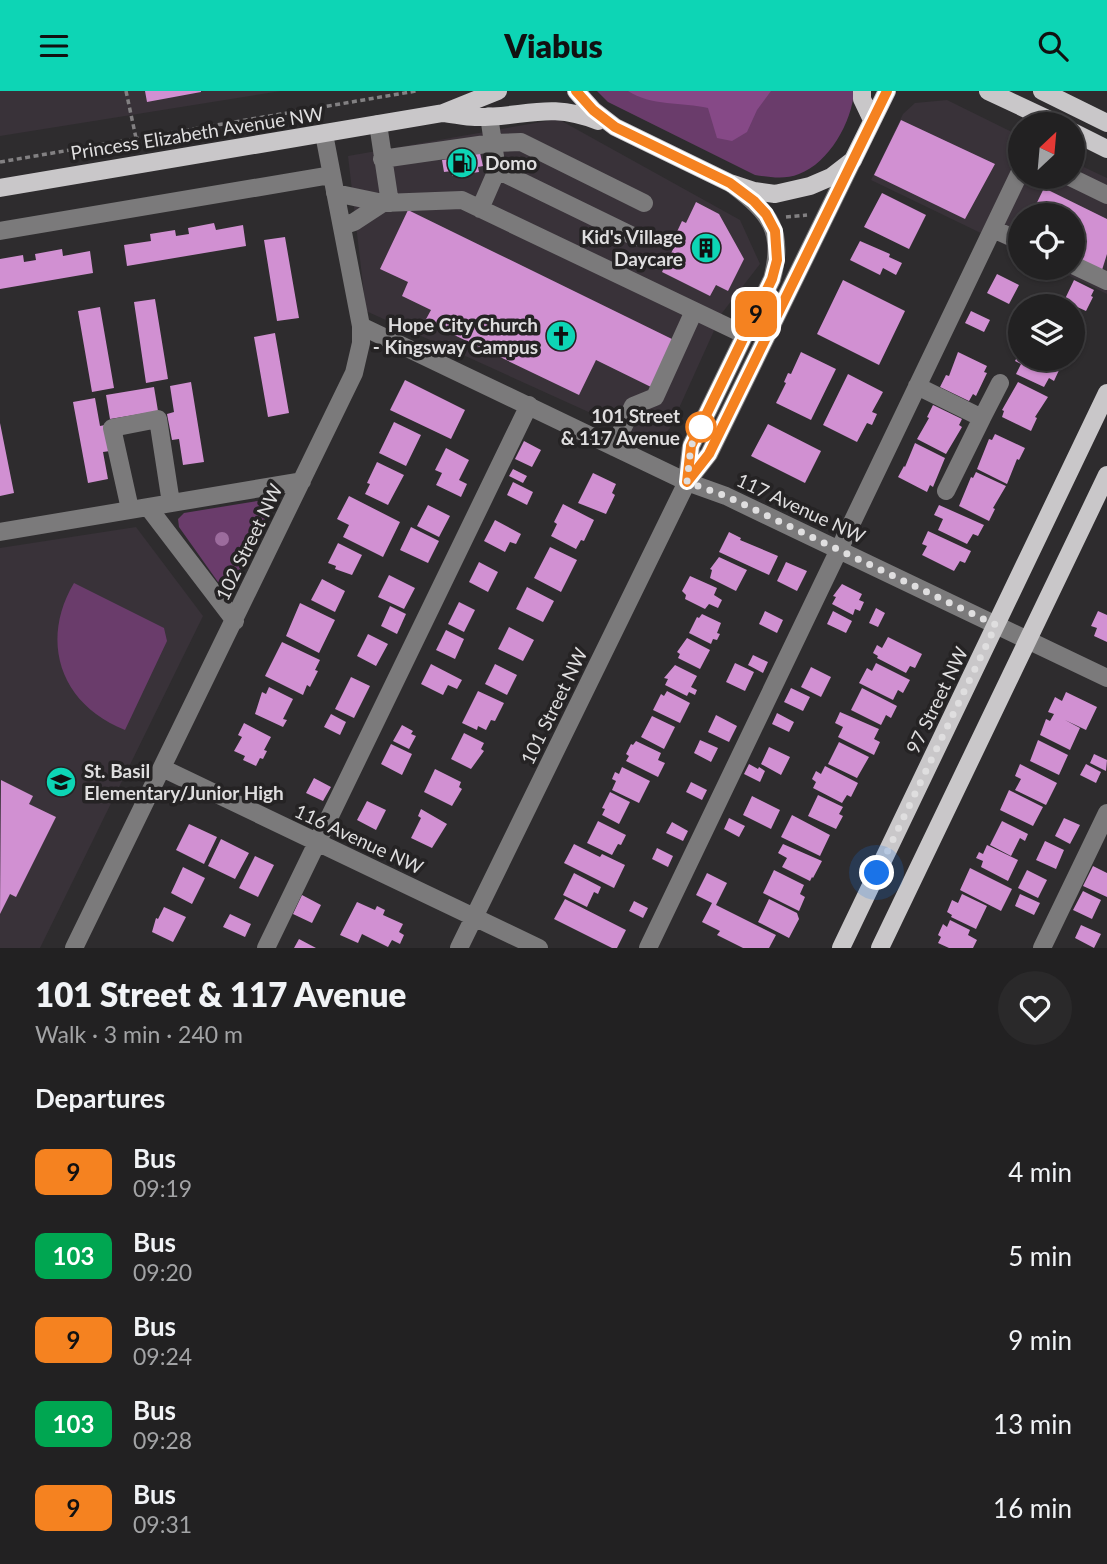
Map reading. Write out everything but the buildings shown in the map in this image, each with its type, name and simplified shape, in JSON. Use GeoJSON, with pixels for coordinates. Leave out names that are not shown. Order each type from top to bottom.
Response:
{"type":"FeatureCollection","features":[{"type":"Feature","properties":{"kind":"main road","name":"Princess Elizabeth Avenue NW"},"geometry":{"type":"LineString","coordinates":[[0,188],[443,113],[498,91]]}},
{"type":"Feature","properties":{"kind":"main road"},"geometry":{"type":"LineString","coordinates":[[576,91],[593,110],[615,127],[730,183],[775,194],[793,192],[831,177],[853,160],[887,91]]}},
{"type":"Feature","properties":{"kind":"main road"},"geometry":{"type":"LineString","coordinates":[[862,91],[862,99],[872,120]]}},
{"type":"Feature","properties":{"kind":"main road"},"geometry":{"type":"LineString","coordinates":[[988,91],[1029,112]]}},
{"type":"Feature","properties":{"kind":"main road"},"geometry":{"type":"LineString","coordinates":[[1049,92],[1107,110]]}},
{"type":"Feature","properties":{"kind":"main road"},"geometry":{"type":"LineString","coordinates":[[1049,92],[1107,123]]}},
{"type":"Feature","properties":{"kind":"main road","name":"Princess Elizabeth Avenue NW"},"geometry":{"type":"LineString","coordinates":[[443,113],[476,117],[555,110],[579,113],[615,127]]}},
{"type":"Feature","properties":{"kind":"main road"},"geometry":{"type":"LineString","coordinates":[[1085,138],[1107,149]]}},
{"type":"Feature","properties":{"kind":"main road","name":"97 Street NW"},"geometry":{"type":"LineString","coordinates":[[841,948],[1107,394]]}},
{"type":"Feature","properties":{"kind":"main road"},"geometry":{"type":"LineString","coordinates":[[880,948],[1107,475]]}},
{"type":"Feature","properties":{"kind":"street"},"geometry":{"type":"LineString","coordinates":[[480,209],[497,170],[489,116]]}},
{"type":"Feature","properties":{"kind":"street"},"geometry":{"type":"LineString","coordinates":[[378,124],[386,203]]}},
{"type":"Feature","properties":{"kind":"street","name":"102 Street NW"},"geometry":{"type":"LineString","coordinates":[[74,948],[354,373],[361,343],[361,326],[324,134]]}},
{"type":"Feature","properties":{"kind":"street"},"geometry":{"type":"LineString","coordinates":[[383,159],[493,143],[521,142],[643,203]]}},
{"type":"Feature","properties":{"kind":"street","name":"101 Street NW"},"geometry":{"type":"LineString","coordinates":[[458,948],[687,482],[709,454],[853,160]]}},
{"type":"Feature","properties":{"kind":"street"},"geometry":{"type":"LineString","coordinates":[[497,170],[635,236]]}},
{"type":"Feature","properties":{"kind":"street","name":"101 Street NW"},"geometry":{"type":"LineString","coordinates":[[687,482],[691,446],[772,279],[777,260],[775,231],[766,214],[730,183]]}},
{"type":"Feature","properties":{"kind":"street"},"geometry":{"type":"LineString","coordinates":[[0,231],[333,184],[386,203],[462,199],[745,335]]}},
{"type":"Feature","properties":{"kind":"street"},"geometry":{"type":"LineString","coordinates":[[1085,184],[1107,195]]}},
{"type":"Feature","properties":{"kind":"street"},"geometry":{"type":"LineString","coordinates":[[648,948],[1012,189]]}},
{"type":"Feature","properties":{"kind":"street"},"geometry":{"type":"LineString","coordinates":[[342,226],[386,203]]}},
{"type":"Feature","properties":{"kind":"street"},"geometry":{"type":"LineString","coordinates":[[993,229],[1008,236]]}},
{"type":"Feature","properties":{"kind":"street"},"geometry":{"type":"LineString","coordinates":[[1085,271],[1107,281]]}},
{"type":"Feature","properties":{"kind":"street"},"geometry":{"type":"LineString","coordinates":[[614,447],[633,405],[654,397],[695,311]]}},
{"type":"Feature","properties":{"kind":"street","name":"117 Avenue NW"},"geometry":{"type":"LineString","coordinates":[[361,326],[1107,678]]}},
{"type":"Feature","properties":{"kind":"street"},"geometry":{"type":"LineString","coordinates":[[946,491],[1000,383]]}},
{"type":"Feature","properties":{"kind":"street"},"geometry":{"type":"LineString","coordinates":[[917,386],[982,418]]}},
{"type":"Feature","properties":{"kind":"street"},"geometry":{"type":"LineString","coordinates":[[266,948],[529,405]]}},
{"type":"Feature","properties":{"kind":"street"},"geometry":{"type":"LineString","coordinates":[[171,503],[158,419],[112,428],[139,508],[234,621]]}},
{"type":"Feature","properties":{"kind":"street"},"geometry":{"type":"LineString","coordinates":[[0,532],[302,481]]}},
{"type":"Feature","properties":{"kind":"street","name":"116 Avenue NW"},"geometry":{"type":"LineString","coordinates":[[162,768],[539,948]]}},
{"type":"Feature","properties":{"kind":"street"},"geometry":{"type":"LineString","coordinates":[[1042,948],[1107,813]]}},
{"type":"Feature","properties":{"kind":"path"},"geometry":{"type":"LineString","coordinates":[[126,91],[136,138]]}},
{"type":"Feature","properties":{"kind":"path"},"geometry":{"type":"LineString","coordinates":[[0,162],[416,91]]}},
{"type":"Feature","properties":{"kind":"path"},"geometry":{"type":"LineString","coordinates":[[784,217],[815,215]]}},
{"type":"Feature","properties":{"kind":"shaded area"},"geometry":{"type":"Polygon","coordinates":[[[0,91],[281,91],[0,136],[0,91]]]}},
{"type":"Feature","properties":{"kind":"shaded area"},"geometry":{"type":"Polygon","coordinates":[[[597,91],[854,91],[844,128],[829,151],[810,169],[793,176],[777,177],[755,175],[608,102],[597,91]]]}},
{"type":"Feature","properties":{"kind":"shaded area"},"geometry":{"type":"Polygon","coordinates":[[[628,91],[771,91],[757,110],[747,132],[732,141],[717,138],[708,108],[646,99],[628,91]]]}},
{"type":"Feature","properties":{"kind":"shaded area"},"geometry":{"type":"Polygon","coordinates":[[[947,100],[1008,130],[1008,189],[1085,189],[1085,168],[1107,178],[1107,294],[1078,280],[1085,280],[1085,203],[1008,203],[1008,246],[871,180],[903,114],[915,103],[947,100]]]}},
{"type":"Feature","properties":{"kind":"shaded area"},"geometry":{"type":"Polygon","coordinates":[[[558,119],[740,220],[760,264],[722,313],[670,428],[657,443],[366,311],[348,156],[558,119]]]}},
{"type":"Feature","properties":{"kind":"shaded area"},"geometry":{"type":"Polygon","coordinates":[[[257,501],[266,504],[269,511],[236,580],[229,586],[218,582],[179,527],[178,519],[184,513],[257,501]]]}},
{"type":"Feature","properties":{"kind":"shaded area","name":"St. Basil Elementary/Junior High"},"geometry":{"type":"Polygon","coordinates":[[[136,527],[203,616],[40,948],[0,948],[0,548],[136,527]]]}},
{"type":"Feature","properties":{"kind":"shaded area"},"geometry":{"type":"Polygon","coordinates":[[[74,583],[164,628],[167,641],[125,730],[103,719],[85,705],[62,669],[58,627],[74,583]]]}},
{"type":"Feature","properties":{"kind":"bus line","name":"9"},"geometry":{"type":"LineString","coordinates":[[576,91],[593,110],[615,127],[730,183],[754,201],[766,214],[775,231],[777,260],[772,279],[691,446],[687,482],[709,454],[887,91]]}},
{"type":"Feature","properties":{"kind":"place","name":"Domo"},"geometry":{"type":"Point","coordinates":[462,163]}},
{"type":"Feature","properties":{"kind":"place","name":"Kid's Village Daycare"},"geometry":{"type":"Point","coordinates":[706,248]}},
{"type":"Feature","properties":{"kind":"place","name":"Hope City Church - Kingsway Campus"},"geometry":{"type":"Point","coordinates":[561,336]}},
{"type":"Feature","properties":{"kind":"place","name":"101 Street & 117 Avenue"},"geometry":{"type":"Point","coordinates":[701,427]}},
{"type":"Feature","properties":{"kind":"place","name":"St. Basil Elementary/Junior High"},"geometry":{"type":"Point","coordinates":[61,782]}},
{"type":"Feature","properties":{"kind":"route"},"geometry":{"type":"LineString","coordinates":[[701,427],[702,424],[691,446],[687,482],[726,496],[996,625],[877,873]]}}]}
